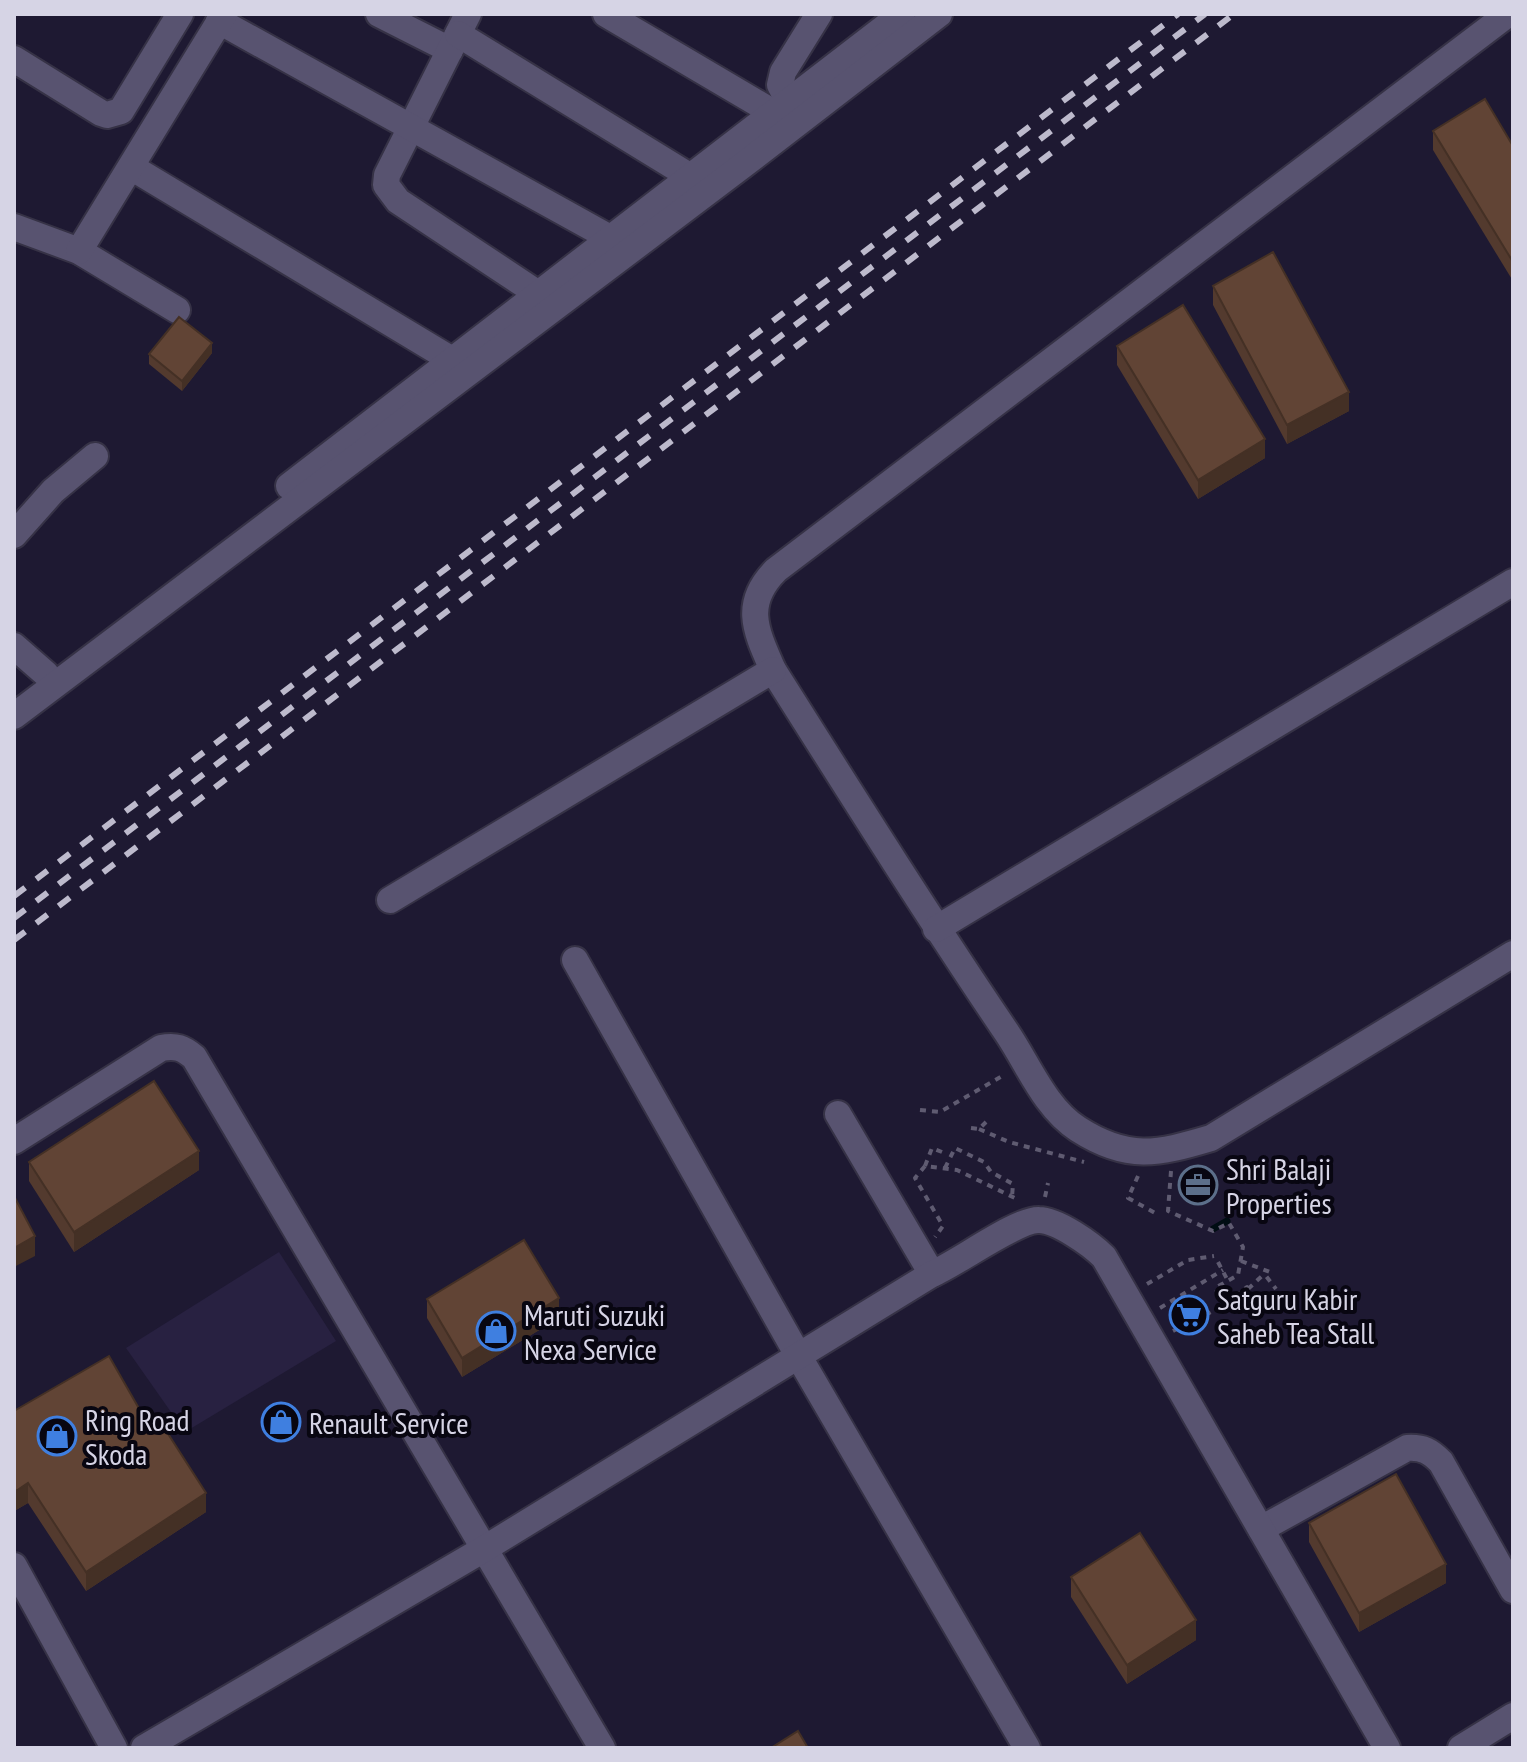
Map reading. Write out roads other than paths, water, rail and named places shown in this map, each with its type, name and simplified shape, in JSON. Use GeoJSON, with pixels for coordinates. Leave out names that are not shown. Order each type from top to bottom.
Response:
{"type":"FeatureCollection","features":[{"type":"Feature","properties":{"kind":"street"},"geometry":{"type":"LineString","coordinates":[[14,59],[101,113],[113,114],[121,111],[180,14]]}},
{"type":"Feature","properties":{"kind":"street"},"geometry":{"type":"LineString","coordinates":[[379,14],[459,33],[691,177]]}},
{"type":"Feature","properties":{"kind":"street"},"geometry":{"type":"LineString","coordinates":[[606,14],[781,108]]}},
{"type":"Feature","properties":{"kind":"street"},"geometry":{"type":"LineString","coordinates":[[781,108],[780,79],[819,14]]}},
{"type":"Feature","properties":{"kind":"street"},"geometry":{"type":"LineString","coordinates":[[14,698],[902,14]]}},
{"type":"Feature","properties":{"kind":"street"},"geometry":{"type":"LineString","coordinates":[[14,716],[939,14]]}},
{"type":"Feature","properties":{"kind":"street"},"geometry":{"type":"LineString","coordinates":[[1508,14],[776,570],[760,586],[755,610],[757,634],[773,670],[936,929],[1026,1061],[1048,1100],[1074,1127],[1098,1141],[1130,1153],[1159,1151],[1211,1138],[1513,954]]}},
{"type":"Feature","properties":{"kind":"street"},"geometry":{"type":"LineString","coordinates":[[79,251],[222,18],[612,239]]}},
{"type":"Feature","properties":{"kind":"street"},"geometry":{"type":"LineString","coordinates":[[459,33],[410,127],[387,175],[386,185],[391,195],[540,295]]}},
{"type":"Feature","properties":{"kind":"street"},"geometry":{"type":"LineString","coordinates":[[131,167],[452,360]]}},
{"type":"Feature","properties":{"kind":"street"},"geometry":{"type":"LineString","coordinates":[[14,227],[79,251],[177,310]]}},
{"type":"Feature","properties":{"kind":"street"},"geometry":{"type":"LineString","coordinates":[[14,535],[53,491],[95,456]]}},
{"type":"Feature","properties":{"kind":"street"},"geometry":{"type":"LineString","coordinates":[[936,929],[1513,582]]}},
{"type":"Feature","properties":{"kind":"street"},"geometry":{"type":"LineString","coordinates":[[14,646],[46,674]]}},
{"type":"Feature","properties":{"kind":"street"},"geometry":{"type":"LineString","coordinates":[[390,900],[773,670]]}},
{"type":"Feature","properties":{"kind":"street"},"geometry":{"type":"LineString","coordinates":[[575,960],[799,1357],[1027,1748]]}},
{"type":"Feature","properties":{"kind":"street"},"geometry":{"type":"LineString","coordinates":[[14,1141],[161,1048],[173,1046],[184,1049],[194,1057],[602,1748]]}},
{"type":"Feature","properties":{"kind":"street"},"geometry":{"type":"LineString","coordinates":[[838,1114],[926,1264]]}},
{"type":"Feature","properties":{"kind":"street"},"geometry":{"type":"LineString","coordinates":[[144,1748],[484,1549],[799,1357],[926,1264],[951,1266],[1023,1223],[1042,1219],[1094,1246],[1104,1257],[1387,1748]]}},
{"type":"Feature","properties":{"kind":"street"},"geometry":{"type":"LineString","coordinates":[[1261,1529],[1407,1448],[1420,1447],[1441,1462],[1513,1590]]}},
{"type":"Feature","properties":{"kind":"street"},"geometry":{"type":"LineString","coordinates":[[15,1572],[114,1748]]}},
{"type":"Feature","properties":{"kind":"street"},"geometry":{"type":"LineString","coordinates":[[1461,1748],[1513,1716]]}},
{"type":"Feature","properties":{"kind":"waterway"},"geometry":{"type":"LineString","coordinates":[[1213,1229],[1227,1221]]}},
{"type":"Feature","properties":{"kind":"railway"},"geometry":{"type":"LineString","coordinates":[[14,896],[1178,14]]}},
{"type":"Feature","properties":{"kind":"railway"},"geometry":{"type":"LineString","coordinates":[[14,918],[1205,14]]}},
{"type":"Feature","properties":{"kind":"railway"},"geometry":{"type":"LineString","coordinates":[[14,940],[1234,14]]}},
{"type":"Feature","properties":{"kind":"place","name":"Shri Balaji Properties"},"geometry":{"type":"Point","coordinates":[1198,1185]}},
{"type":"Feature","properties":{"kind":"place","name":"Satguru Kabir Saheb Tea Stall"},"geometry":{"type":"Point","coordinates":[1189,1315]}},
{"type":"Feature","properties":{"kind":"place","name":"Maruti Suzuki Nexa Service"},"geometry":{"type":"Point","coordinates":[496,1331]}},
{"type":"Feature","properties":{"kind":"place","name":"Renault Service"},"geometry":{"type":"Point","coordinates":[281,1422]}},
{"type":"Feature","properties":{"kind":"place","name":"Ring Road Skoda"},"geometry":{"type":"Point","coordinates":[57,1436]}}]}
